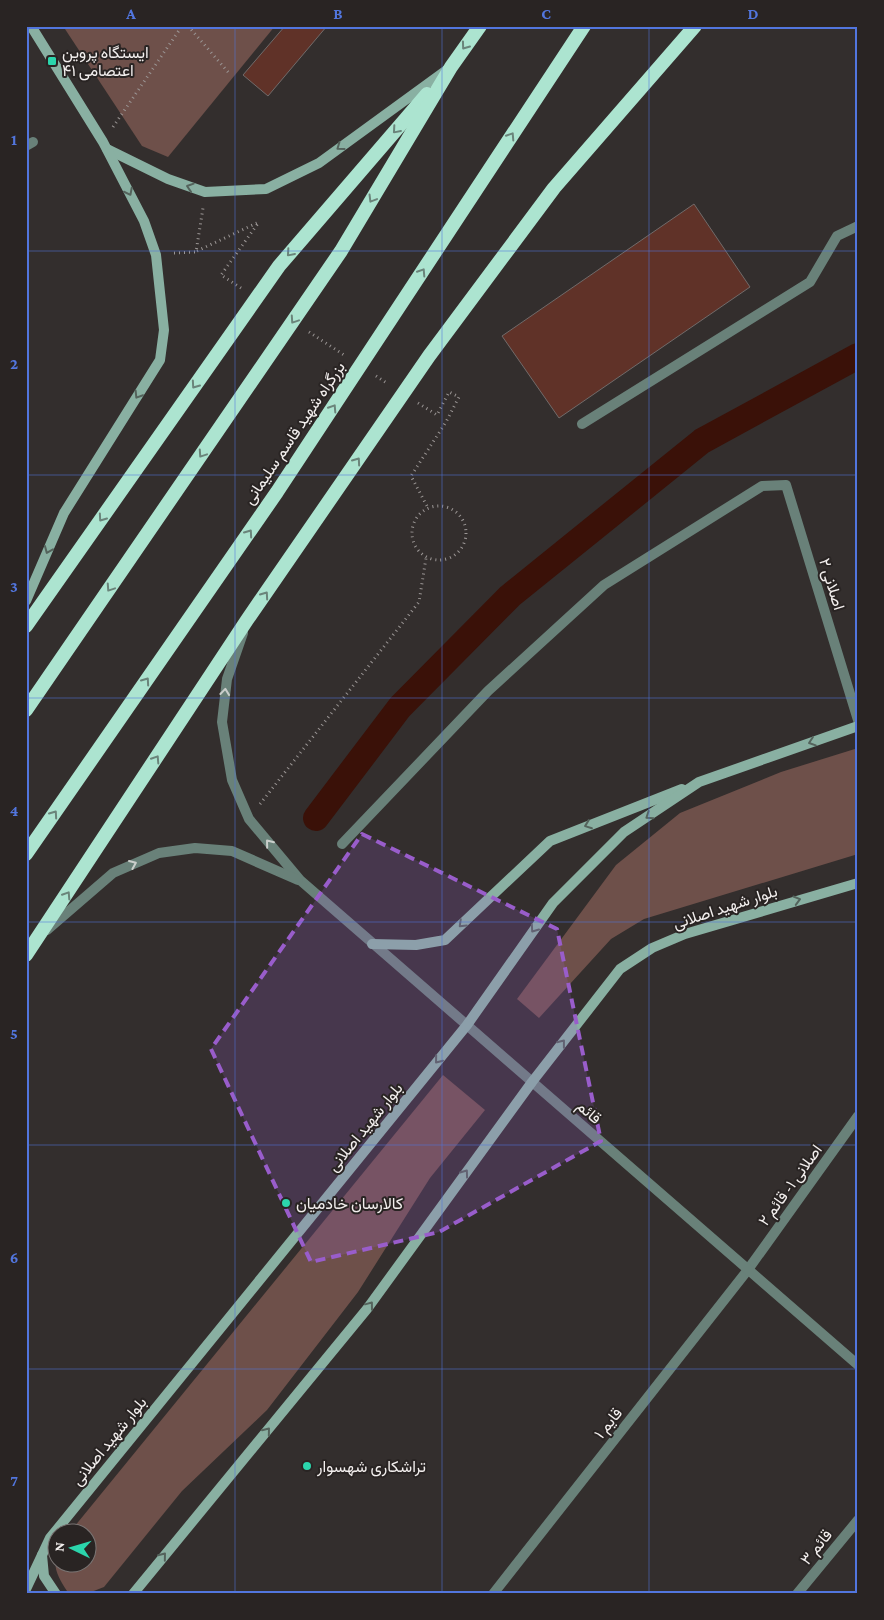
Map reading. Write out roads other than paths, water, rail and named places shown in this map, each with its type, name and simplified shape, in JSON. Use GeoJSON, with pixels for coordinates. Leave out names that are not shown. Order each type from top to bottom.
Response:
{"type":"FeatureCollection","features":[{"type":"Feature","properties":{"kind":"highway"},"geometry":{"type":"LineString","coordinates":[[26,626],[279,266],[450,67],[480,26]]}},
{"type":"Feature","properties":{"kind":"highway","name":"بزرگراه شهید قاسم سلیمانی"},"geometry":{"type":"LineString","coordinates":[[26,854],[277,492],[584,26]]}},
{"type":"Feature","properties":{"kind":"highway"},"geometry":{"type":"LineString","coordinates":[[26,955],[247,620],[429,356],[554,188],[695,26]]}},
{"type":"Feature","properties":{"kind":"highway"},"geometry":{"type":"LineString","coordinates":[[26,710],[341,251],[450,67]]}},
{"type":"Feature","properties":{"kind":"main road"},"geometry":{"type":"LineString","coordinates":[[26,601],[64,513],[160,360],[164,330],[156,255],[144,221],[105,146],[31,26]]}},
{"type":"Feature","properties":{"kind":"main road"},"geometry":{"type":"LineString","coordinates":[[105,146],[168,180],[206,192],[266,189],[319,163],[450,67]]}},
{"type":"Feature","properties":{"kind":"main road","name":"بلوار شهید اصلانی"},"geometry":{"type":"LineString","coordinates":[[372,944],[416,945],[445,940],[550,840],[699,782],[858,726]]}},
{"type":"Feature","properties":{"kind":"main road","name":"بلوار شهید اصلانی"},"geometry":{"type":"LineString","coordinates":[[26,1589],[41,1554],[56,1530],[467,1025],[553,903],[624,832],[699,782]]}},
{"type":"Feature","properties":{"kind":"main road","name":"بلوار شهید اصلانی"},"geometry":{"type":"LineString","coordinates":[[132,1594],[366,1309],[532,1082],[620,969],[652,948],[686,934],[858,883]]}},
{"type":"Feature","properties":{"kind":"main road"},"geometry":{"type":"LineString","coordinates":[[41,1554],[44,1576],[56,1594]]}},
{"type":"Feature","properties":{"kind":"street"},"geometry":{"type":"LineString","coordinates":[[582,424],[810,282],[837,236],[858,226]]}},
{"type":"Feature","properties":{"kind":"street","name":"اصلانی ۲"},"geometry":{"type":"LineString","coordinates":[[342,844],[488,691],[604,585],[762,486],[786,485],[858,720]]}},
{"type":"Feature","properties":{"kind":"street"},"geometry":{"type":"LineString","coordinates":[[247,620],[227,679],[222,722],[232,780],[249,819],[300,880]]}},
{"type":"Feature","properties":{"kind":"street"},"geometry":{"type":"LineString","coordinates":[[40,936],[113,873],[159,852],[195,848],[232,851],[300,880]]}},
{"type":"Feature","properties":{"kind":"street","name":"قائم"},"geometry":{"type":"LineString","coordinates":[[300,880],[747,1271],[858,1365]]}},
{"type":"Feature","properties":{"kind":"street","name":"اصلانی ۱- قائم ۲"},"geometry":{"type":"LineString","coordinates":[[747,1271],[858,1116]]}},
{"type":"Feature","properties":{"kind":"street","name":"قایم ۱"},"geometry":{"type":"LineString","coordinates":[[493,1594],[747,1271]]}},
{"type":"Feature","properties":{"kind":"street","name":"قائم ۳"},"geometry":{"type":"LineString","coordinates":[[797,1594],[858,1520]]}},
{"type":"Feature","properties":{"kind":"waterway"},"geometry":{"type":"LineString","coordinates":[[316,818],[400,707],[510,596],[702,441],[858,356]]}},
{"type":"Feature","properties":{"kind":"place","name":"ایستگاه پروین اعتصامی ۴۱"},"geometry":{"type":"Point","coordinates":[52,61]}},
{"type":"Feature","properties":{"kind":"place","name":"کالارسان خادمیان"},"geometry":{"type":"Point","coordinates":[286,1203]}},
{"type":"Feature","properties":{"kind":"place","name":"تراشکاری شهسوار"},"geometry":{"type":"Point","coordinates":[307,1466]}}]}
